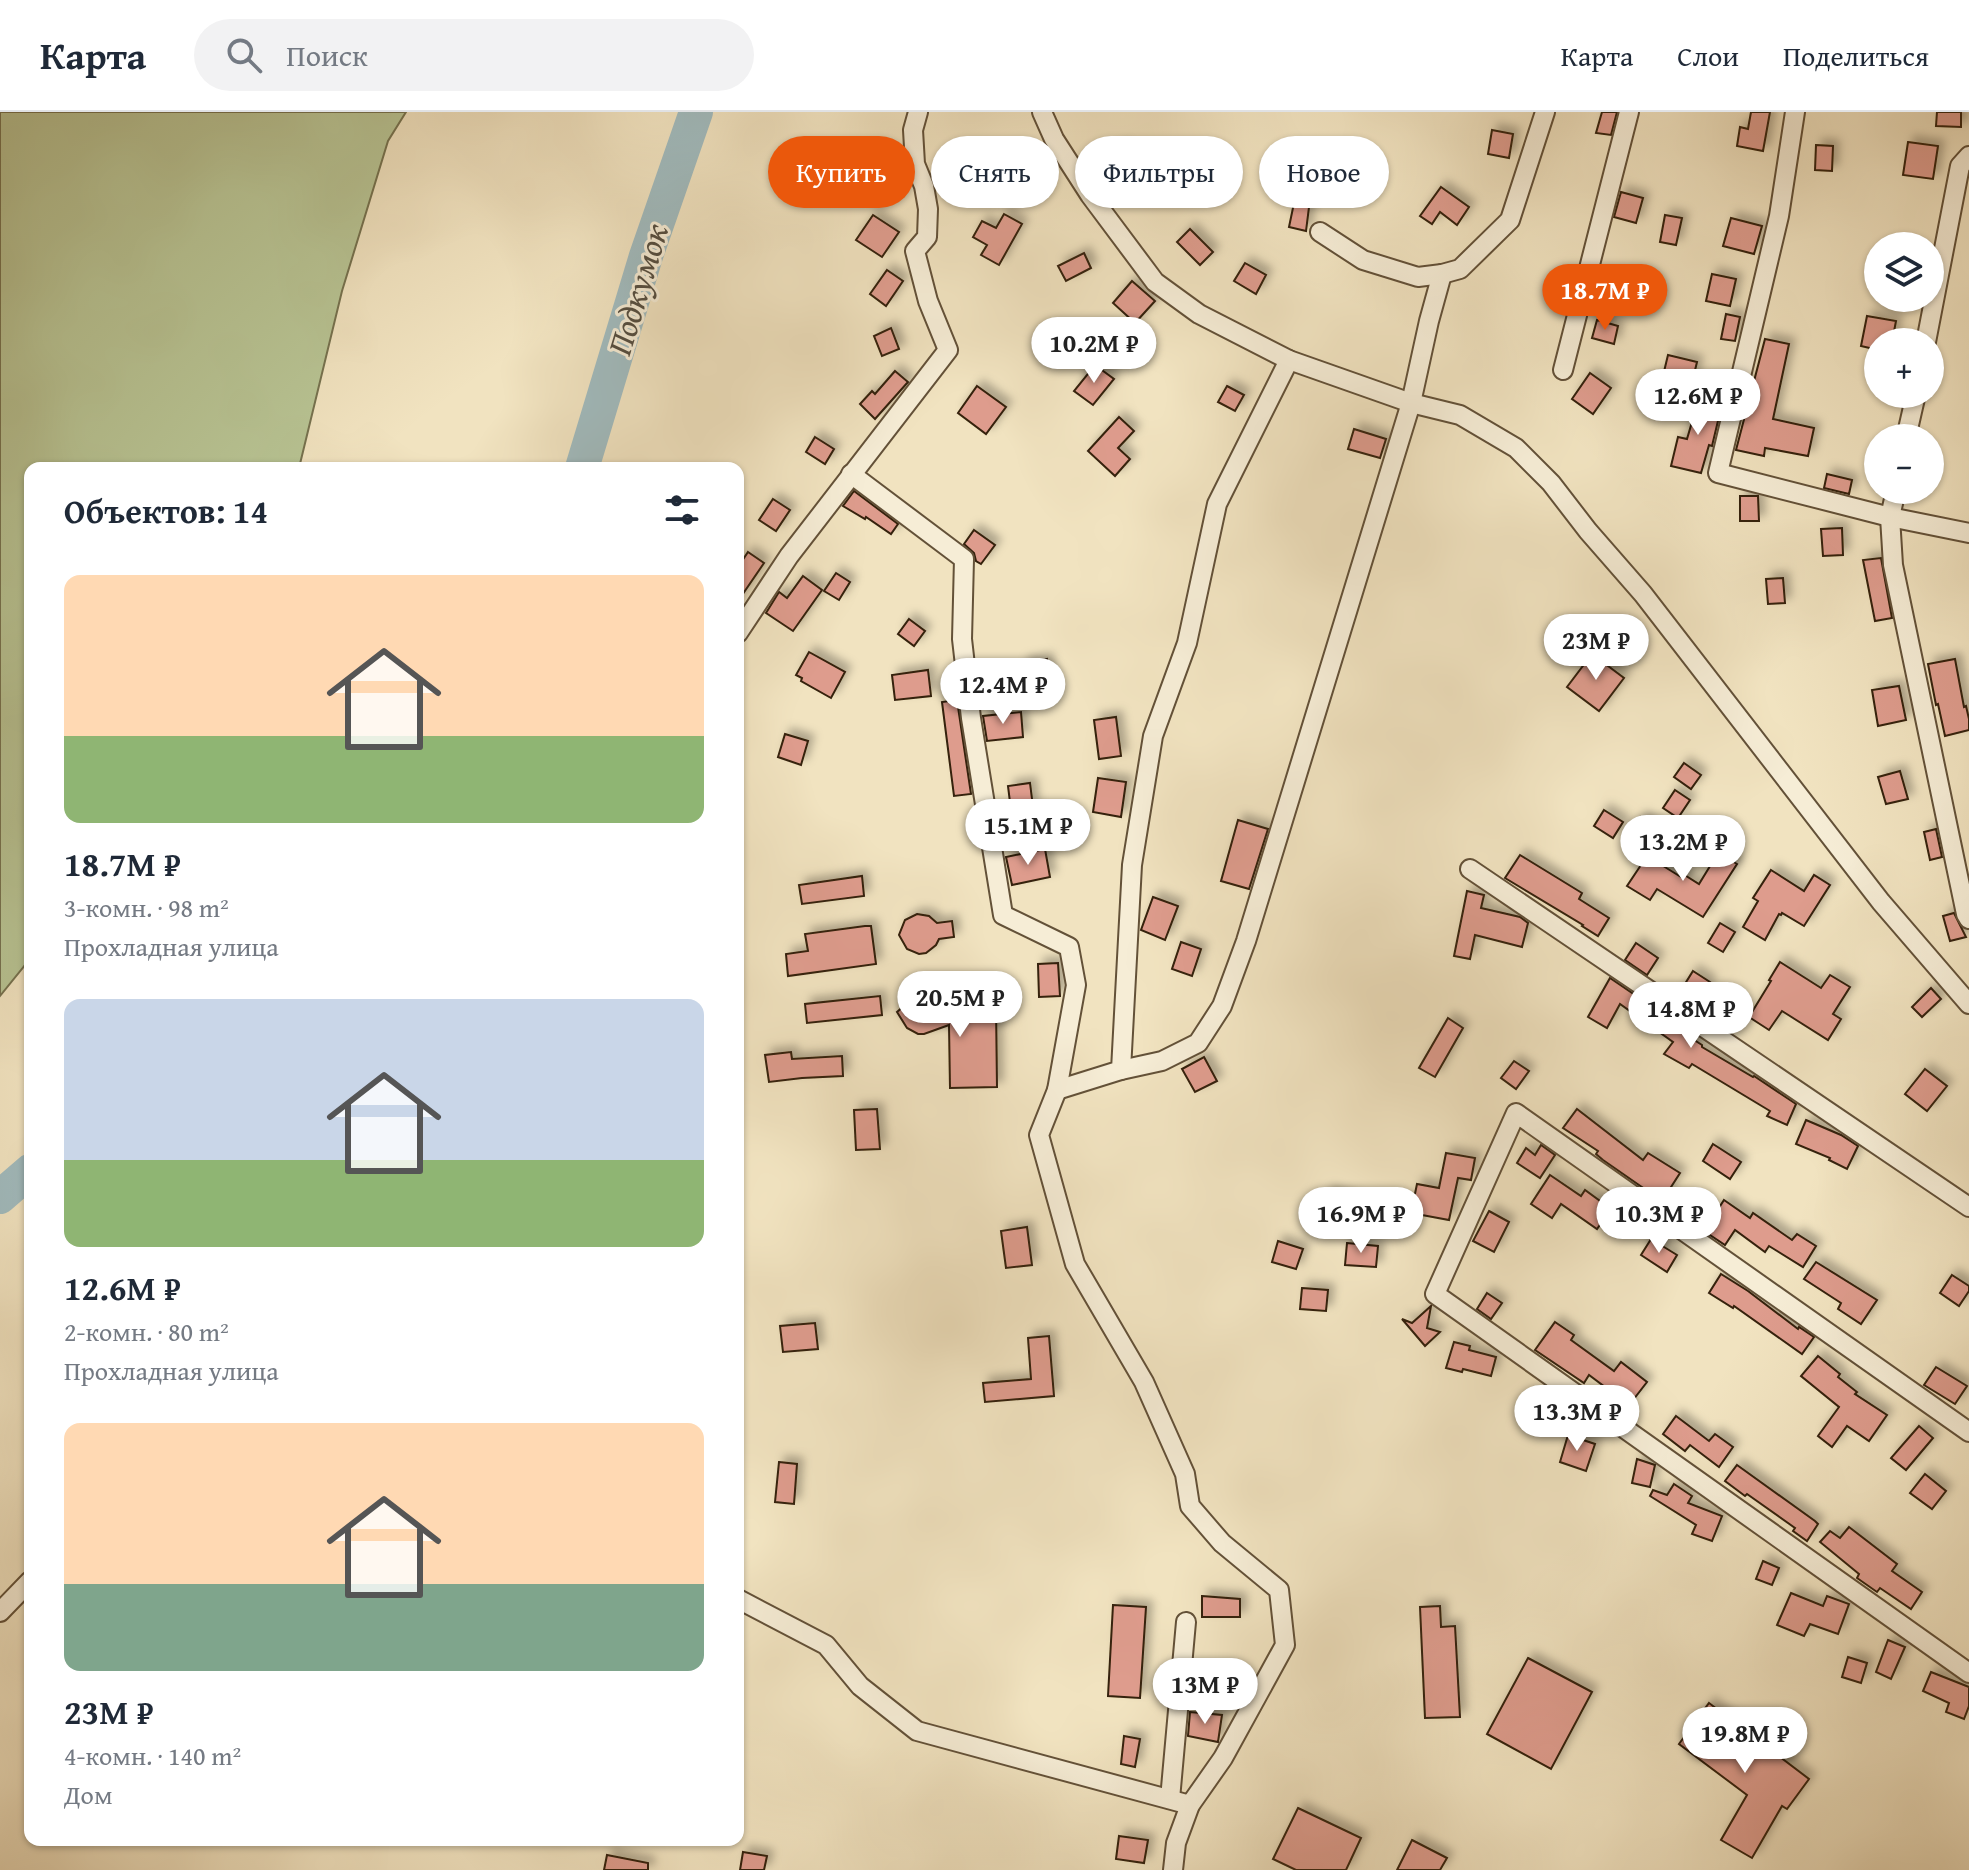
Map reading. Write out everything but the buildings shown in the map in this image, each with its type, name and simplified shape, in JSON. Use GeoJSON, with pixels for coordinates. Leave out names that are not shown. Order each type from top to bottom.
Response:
{"type":"FeatureCollection","features":[{"type":"Feature","properties":{"kind":"street"},"geometry":{"type":"LineString","coordinates":[[744,624],[789,556],[948,350],[928,301],[915,251],[927,237],[928,209],[924,186],[915,164],[913,130],[918,112]]}},
{"type":"Feature","properties":{"kind":"street"},"geometry":{"type":"LineString","coordinates":[[1042,112],[1054,139],[1090,195],[1155,282],[1199,314],[1289,360],[1411,403],[1460,415],[1516,448],[1551,483],[1653,607],[1881,902],[1969,1004]]}},
{"type":"Feature","properties":{"kind":"street"},"geometry":{"type":"LineString","coordinates":[[1320,232],[1363,260],[1418,277],[1460,269],[1510,220],[1545,112]]}},
{"type":"Feature","properties":{"kind":"street"},"geometry":{"type":"LineString","coordinates":[[1563,370],[1629,112]]}},
{"type":"Feature","properties":{"kind":"street"},"geometry":{"type":"LineString","coordinates":[[1795,112],[1779,216],[1718,473],[1890,517],[1969,533]]}},
{"type":"Feature","properties":{"kind":"street"},"geometry":{"type":"LineString","coordinates":[[1929,328],[1960,166],[1969,156]]}},
{"type":"Feature","properties":{"kind":"street"},"geometry":{"type":"LineString","coordinates":[[1057,1090],[1162,1061],[1198,1043],[1222,1006],[1246,941],[1411,403],[1442,274]]}},
{"type":"Feature","properties":{"kind":"street"},"geometry":{"type":"LineString","coordinates":[[1121,1070],[1132,865],[1153,736],[1187,643],[1217,504],[1289,360]]}},
{"type":"Feature","properties":{"kind":"street"},"geometry":{"type":"LineString","coordinates":[[851,474],[964,559],[962,639],[971,718],[1003,915],[1069,947],[1076,985],[1057,1090],[1039,1135],[1075,1264],[1144,1382],[1185,1474],[1190,1506],[1222,1543],[1279,1590],[1285,1645],[1223,1758],[1190,1805],[1176,1843],[1173,1870]]}},
{"type":"Feature","properties":{"kind":"street"},"geometry":{"type":"LineString","coordinates":[[1893,504],[1890,517],[1893,565],[1969,919]]}},
{"type":"Feature","properties":{"kind":"street"},"geometry":{"type":"LineString","coordinates":[[1470,869],[1969,1207]]}},
{"type":"Feature","properties":{"kind":"street"},"geometry":{"type":"LineString","coordinates":[[1969,1432],[1516,1113],[1435,1294],[1969,1673]]}},
{"type":"Feature","properties":{"kind":"street"},"geometry":{"type":"LineString","coordinates":[[0,1612],[24,1587]]}},
{"type":"Feature","properties":{"kind":"street"},"geometry":{"type":"LineString","coordinates":[[744,1602],[826,1645],[860,1686],[917,1731],[1190,1805]]}},
{"type":"Feature","properties":{"kind":"street"},"geometry":{"type":"LineString","coordinates":[[1170,1799],[1186,1622]]}},
{"type":"Feature","properties":{"kind":"green space"},"geometry":{"type":"Polygon","coordinates":[[[0,112],[406,112],[388,141],[342,291],[300,462],[24,462],[24,966],[0,996],[0,112]]]}},
{"type":"Feature","properties":{"kind":"waterway","name":"Подкумок"},"geometry":{"type":"LineString","coordinates":[[584,462],[646,256],[696,112]]}},
{"type":"Feature","properties":{"kind":"waterway","name":"Подкумок"},"geometry":{"type":"LineString","coordinates":[[0,1197],[24,1176]]}}]}
